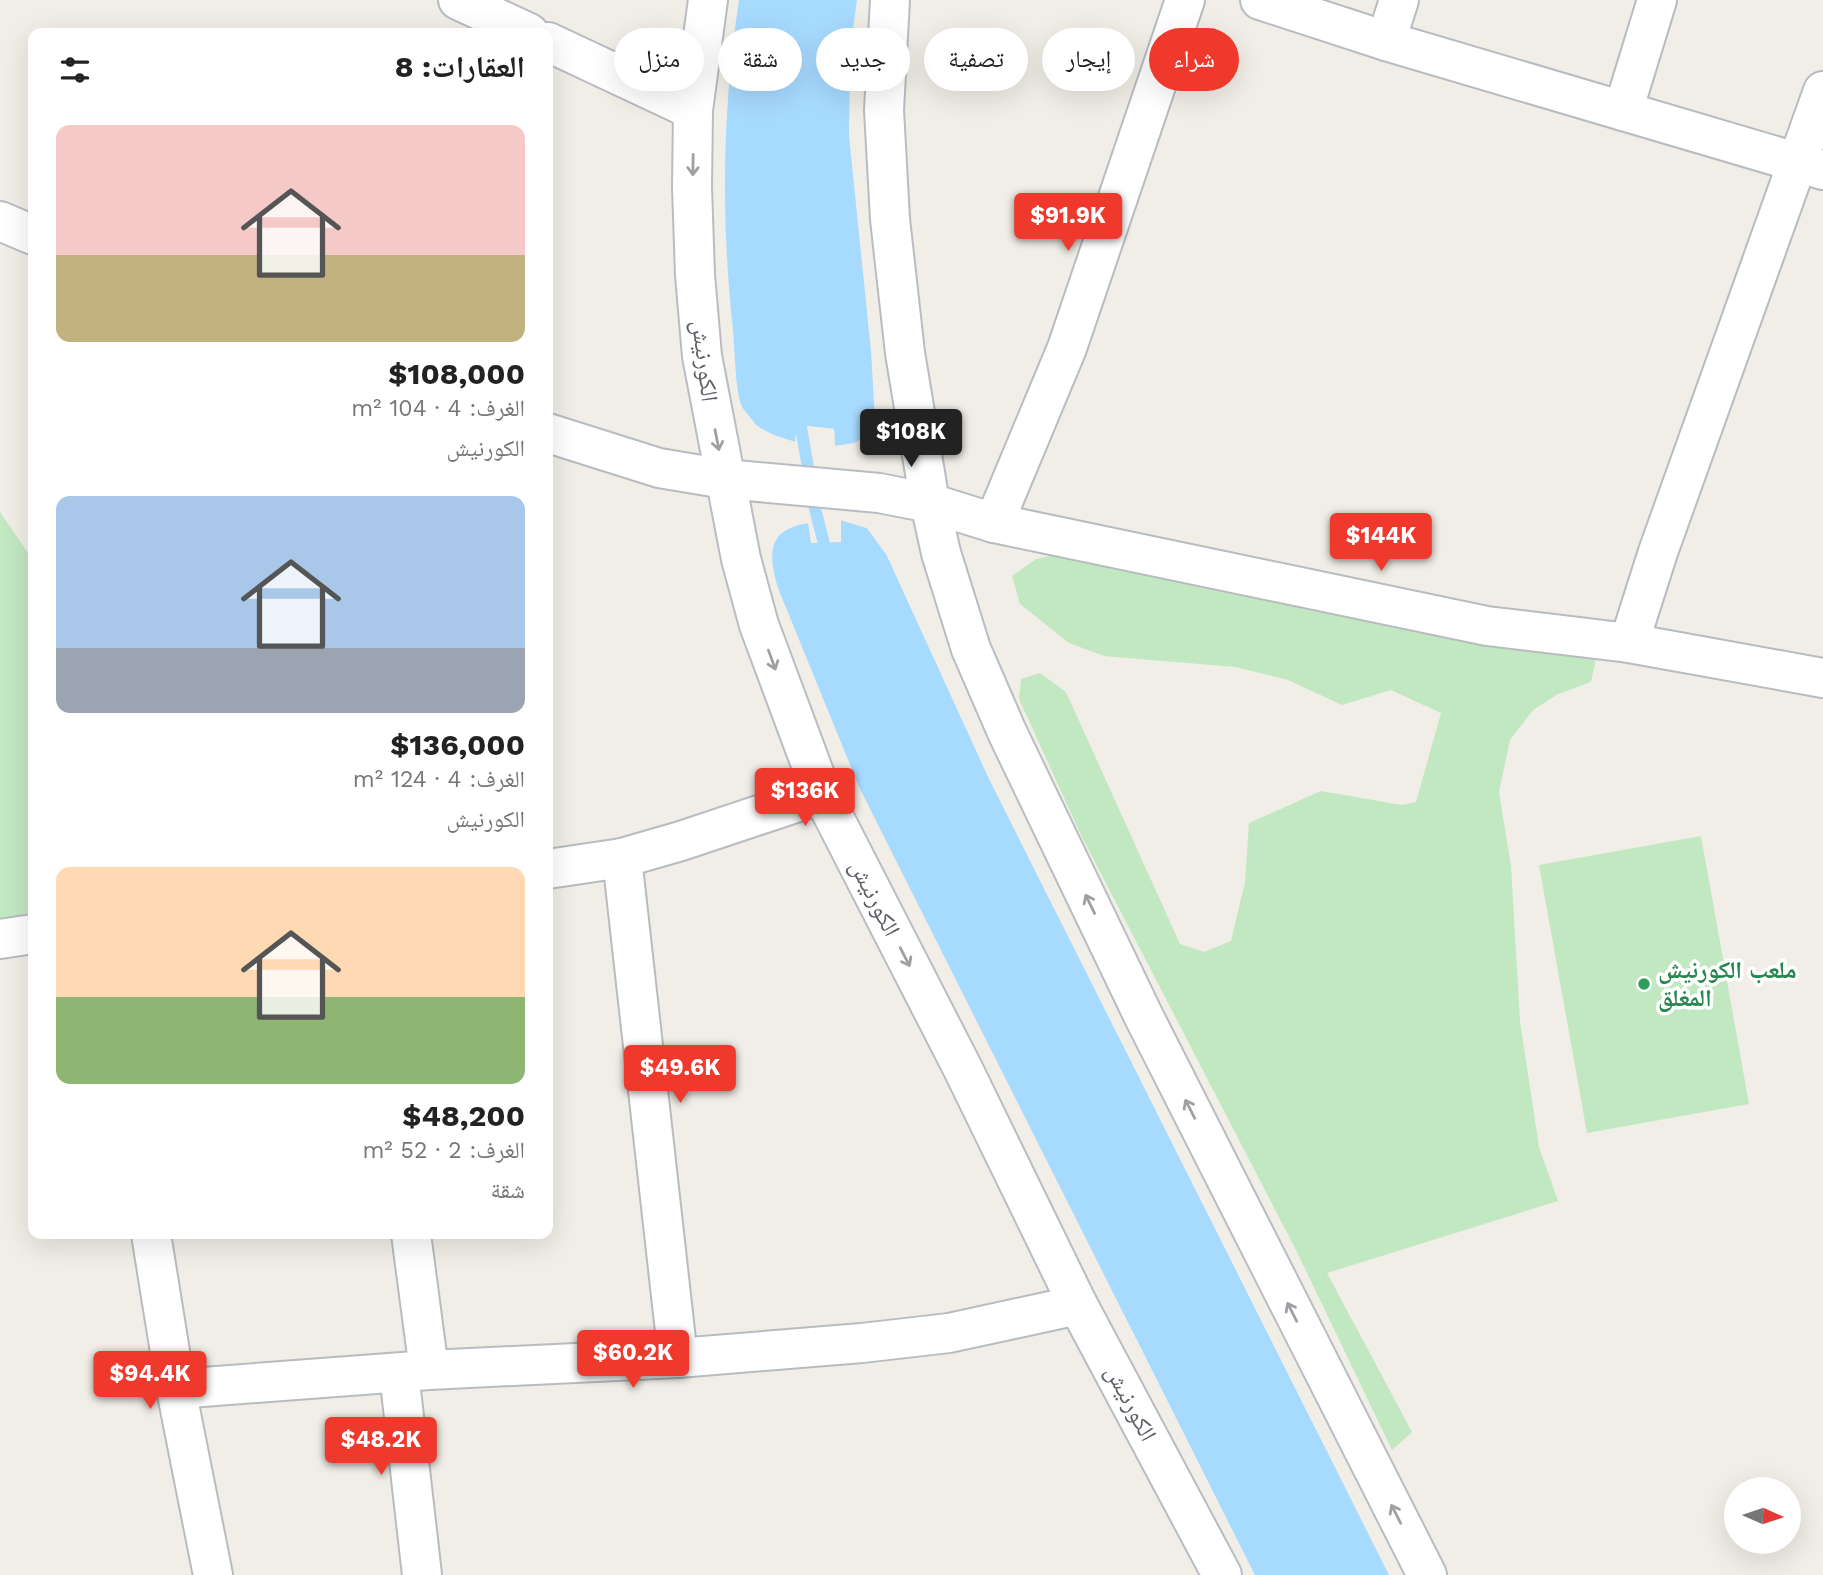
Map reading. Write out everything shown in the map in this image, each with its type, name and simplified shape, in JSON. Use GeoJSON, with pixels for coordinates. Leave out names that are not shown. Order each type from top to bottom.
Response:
{"type":"FeatureCollection","features":[{"type":"Feature","properties":{"kind":"street"},"geometry":{"type":"LineString","coordinates":[[458,0],[518,28]]}},
{"type":"Feature","properties":{"kind":"street","name":"الكورنيش"},"geometry":{"type":"LineString","coordinates":[[708,0],[693,110],[695,275],[702,356],[741,481],[741,559],[759,625],[822,794],[963,1069],[1079,1304],[1222,1575]]}},
{"type":"Feature","properties":{"kind":"street"},"geometry":{"type":"LineString","coordinates":[[890,0],[884,110],[890,219],[907,367],[930,503],[971,649],[1007,732],[1144,1017],[1427,1575]]}},
{"type":"Feature","properties":{"kind":"street"},"geometry":{"type":"LineString","coordinates":[[994,523],[1067,348],[1185,0]]}},
{"type":"Feature","properties":{"kind":"street"},"geometry":{"type":"LineString","coordinates":[[1260,0],[1386,41],[1810,166]]}},
{"type":"Feature","properties":{"kind":"street"},"geometry":{"type":"LineString","coordinates":[[1386,41],[1399,0]]}},
{"type":"Feature","properties":{"kind":"street"},"geometry":{"type":"LineString","coordinates":[[1623,111],[1657,0]]}},
{"type":"Feature","properties":{"kind":"street"},"geometry":{"type":"LineString","coordinates":[[553,44],[693,110]]}},
{"type":"Feature","properties":{"kind":"street"},"geometry":{"type":"LineString","coordinates":[[1629,643],[1658,552],[1810,166],[1823,91]]}},
{"type":"Feature","properties":{"kind":"street"},"geometry":{"type":"LineString","coordinates":[[0,221],[28,233]]}},
{"type":"Feature","properties":{"kind":"street"},"geometry":{"type":"LineString","coordinates":[[553,435],[659,468],[741,481],[879,493],[930,503],[994,523],[1487,626],[1629,643],[1823,678]]}},
{"type":"Feature","properties":{"kind":"street"},"geometry":{"type":"LineString","coordinates":[[553,868],[622,858],[822,794]]}},
{"type":"Feature","properties":{"kind":"street"},"geometry":{"type":"LineString","coordinates":[[622,858],[678,1358]]}},
{"type":"Feature","properties":{"kind":"street"},"geometry":{"type":"LineString","coordinates":[[0,939],[28,935]]}},
{"type":"Feature","properties":{"kind":"street"},"geometry":{"type":"LineString","coordinates":[[151,1239],[176,1389],[213,1575]]}},
{"type":"Feature","properties":{"kind":"street"},"geometry":{"type":"LineString","coordinates":[[411,1239],[422,1575]]}},
{"type":"Feature","properties":{"kind":"street"},"geometry":{"type":"LineString","coordinates":[[176,1389],[414,1371],[678,1358],[862,1343],[949,1333],[1079,1304]]}},
{"type":"Feature","properties":{"kind":"green space"},"geometry":{"type":"Polygon","coordinates":[[[0,512],[28,553],[28,925],[0,929],[0,512]]]}},
{"type":"Feature","properties":{"kind":"green space"},"geometry":{"type":"Polygon","coordinates":[[[1069,552],[1597,654],[1591,682],[1558,694],[1533,710],[1510,740],[1499,792],[1511,866],[1520,1021],[1539,1147],[1558,1201],[1327,1273],[1412,1432],[1392,1450],[1296,1250],[1081,835],[1019,699],[1021,679],[1040,673],[1066,692],[1180,944],[1204,952],[1231,941],[1245,882],[1249,823],[1321,791],[1402,805],[1416,802],[1441,713],[1391,690],[1342,705],[1288,680],[1235,667],[1104,656],[1069,643],[1020,604],[1012,576],[1036,559],[1069,552]]]}},
{"type":"Feature","properties":{"kind":"green space","name":"ملعب الكورنيش المغلق"},"geometry":{"type":"Polygon","coordinates":[[[1701,836],[1749,1104],[1587,1133],[1539,865],[1701,836]]]}},
{"type":"Feature","properties":{"kind":"water"},"geometry":{"type":"Polygon","coordinates":[[[739,0],[857,0],[853,28],[816,28],[816,91],[850,91],[849,136],[871,351],[875,420],[864,437],[855,443],[835,446],[834,429],[797,425],[796,442],[771,434],[750,419],[741,404],[736,378],[726,248],[725,165],[728,91],[802,91],[802,28],[735,28],[739,0]]]}},
{"type":"Feature","properties":{"kind":"water"},"geometry":{"type":"Polygon","coordinates":[[[840,520],[867,528],[886,554],[989,779],[1389,1575],[1255,1575],[860,789],[778,588],[772,554],[778,537],[795,526],[809,523],[811,543],[841,541],[840,520]]]}},
{"type":"Feature","properties":{"kind":"pier"},"geometry":{"type":"Polygon","coordinates":[[[741,406],[757,426],[775,436],[795,442],[797,425],[834,429],[835,446],[855,443],[864,437],[875,420],[875,426],[867,439],[856,446],[835,449],[831,447],[831,432],[800,428],[799,443],[795,446],[755,429],[743,414],[741,406]]]}},
{"type":"Feature","properties":{"kind":"pier"},"geometry":{"type":"Polygon","coordinates":[[[841,516],[869,526],[885,547],[886,554],[867,528],[841,520],[841,542],[811,543],[808,523],[794,525],[780,534],[773,543],[771,564],[770,542],[778,531],[793,522],[809,519],[812,522],[814,539],[837,538],[837,519],[841,516]]]}},
{"type":"Feature","properties":{"kind":"waterway"},"geometry":{"type":"LineString","coordinates":[[798,409],[815,509],[828,559]]}},
{"type":"Feature","properties":{"kind":"place","name":"ملعب الكورنيش المغلق"},"geometry":{"type":"Point","coordinates":[1644,984]}}]}
